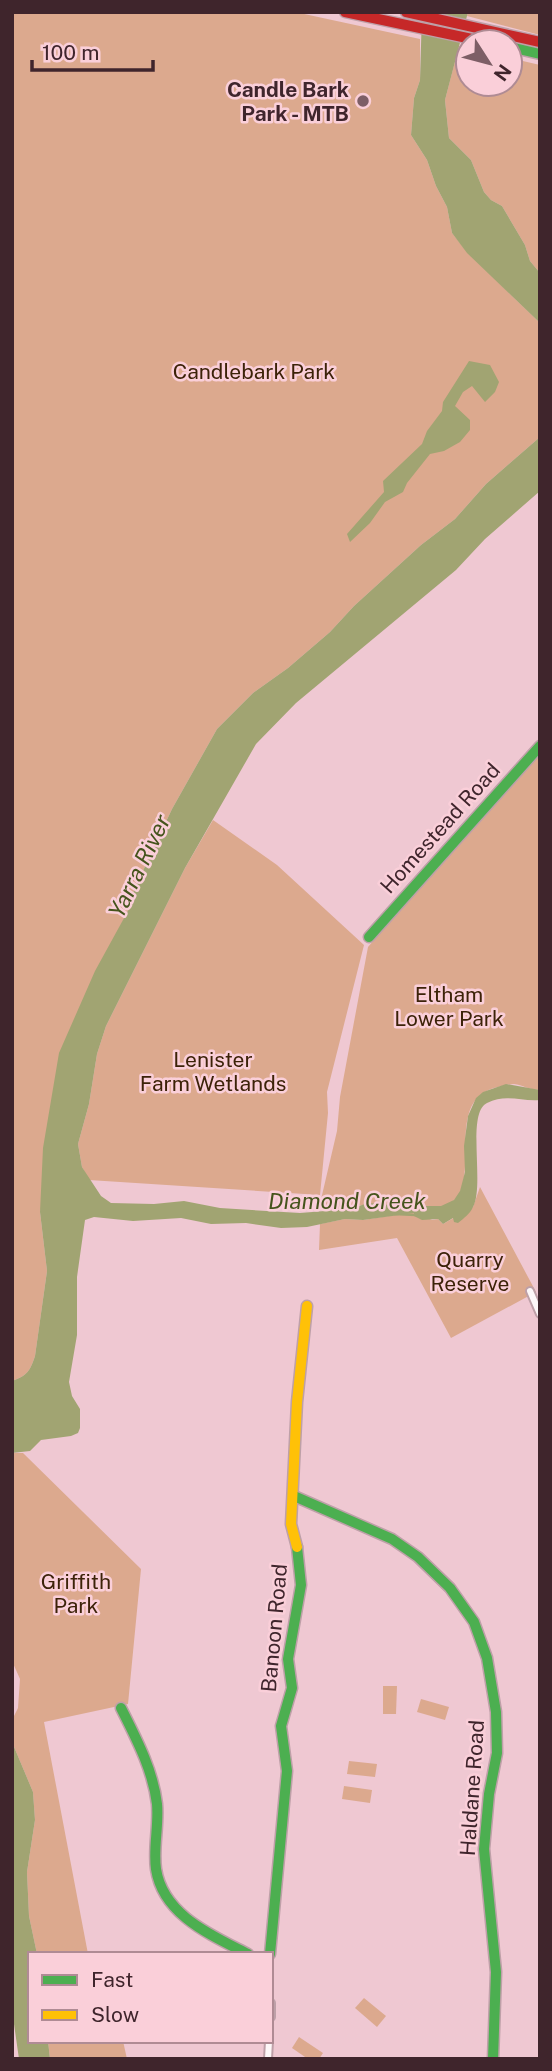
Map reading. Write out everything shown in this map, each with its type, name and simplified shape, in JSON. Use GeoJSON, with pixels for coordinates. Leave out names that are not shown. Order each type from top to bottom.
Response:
{"type":"FeatureCollection","features":[{"type":"Feature","properties":{"kind":"street"},"geometry":{"type":"LineString","coordinates":[[345,12],[454,35]]}},
{"type":"Feature","properties":{"kind":"street"},"geometry":{"type":"LineString","coordinates":[[406,12],[540,42]]}},
{"type":"Feature","properties":{"kind":"street","name":"Homestead Road"},"geometry":{"type":"LineString","coordinates":[[369,937],[540,746]]}},
{"type":"Feature","properties":{"kind":"street"},"geometry":{"type":"LineString","coordinates":[[530,1291],[540,1314]]}},
{"type":"Feature","properties":{"kind":"street","name":"Banoon Road"},"geometry":{"type":"LineString","coordinates":[[271,1952],[287,1771],[281,1726],[292,1688],[288,1665],[301,1586],[300,1557],[292,1532],[297,1402],[307,1306]]}},
{"type":"Feature","properties":{"kind":"street","name":"Haldane Road"},"geometry":{"type":"LineString","coordinates":[[294,1496],[392,1539],[418,1557],[450,1588],[474,1622],[496,1712],[497,1753],[489,1794],[484,1849],[496,1972],[493,2059]]}},
{"type":"Feature","properties":{"kind":"street"},"geometry":{"type":"LineString","coordinates":[[121,1707],[145,1760],[157,1801],[156,1868],[164,1892],[192,1923],[244,1952]]}},
{"type":"Feature","properties":{"kind":"green space","name":"Candlebark Park"},"geometry":{"type":"Polygon","coordinates":[[[12,12],[295,12],[420,39],[420,80],[414,98],[411,135],[427,160],[447,207],[452,233],[468,253],[540,323],[540,437],[486,484],[455,519],[421,545],[354,606],[330,632],[288,668],[253,693],[217,729],[172,809],[117,933],[40,1212],[47,1271],[35,1356],[27,1372],[12,1381],[12,12]]]}},
{"type":"Feature","properties":{"kind":"green space"},"geometry":{"type":"Polygon","coordinates":[[[468,12],[540,12],[540,35],[524,31],[524,28],[513,28],[467,16],[468,12]]]}},
{"type":"Feature","properties":{"kind":"green space"},"geometry":{"type":"Polygon","coordinates":[[[524,61],[540,65],[540,273],[530,261],[525,245],[502,206],[484,192],[471,160],[449,138],[445,100],[454,65],[454,98],[524,98],[524,61]]]}},
{"type":"Feature","properties":{"kind":"green space","name":"Eltham Lower Park"},"geometry":{"type":"Polygon","coordinates":[[[540,750],[540,1090],[512,1084],[498,1087],[481,1095],[471,1107],[467,1123],[464,1177],[460,1192],[451,1203],[426,1207],[370,1205],[333,1210],[319,1208],[337,1131],[340,1097],[368,947],[540,750]]]}},
{"type":"Feature","properties":{"kind":"green space","name":"Lenister Farm Wetlands"},"geometry":{"type":"Polygon","coordinates":[[[213,820],[277,865],[364,945],[327,1092],[328,1113],[320,1195],[89,1180],[82,1167],[78,1144],[89,1104],[97,1054],[106,1026],[185,868],[213,820]]]}},
{"type":"Feature","properties":{"kind":"green space","name":"Quarry Reserve"},"geometry":{"type":"Polygon","coordinates":[[[480,1187],[536,1292],[451,1338],[397,1238],[319,1250],[320,1224],[414,1212],[432,1220],[438,1219],[443,1224],[473,1207],[480,1187]]]}},
{"type":"Feature","properties":{"kind":"green space","name":"Griffith Park"},"geometry":{"type":"Polygon","coordinates":[[[12,1453],[23,1453],[141,1569],[128,1704],[44,1722],[88,1952],[37,1952],[29,1916],[27,1872],[35,1820],[33,1792],[12,1742],[12,1720],[18,1708],[20,1679],[12,1661],[12,1453]]]}},
{"type":"Feature","properties":{"kind":"green space"},"geometry":{"type":"Polygon","coordinates":[[[383,1686],[397,1686],[396,1714],[383,1714],[383,1686]]]}},
{"type":"Feature","properties":{"kind":"green space"},"geometry":{"type":"Polygon","coordinates":[[[421,1699],[449,1707],[445,1720],[417,1712],[421,1699]]]}},
{"type":"Feature","properties":{"kind":"green space"},"geometry":{"type":"Polygon","coordinates":[[[349,1761],[377,1764],[375,1777],[347,1774],[349,1761]]]}},
{"type":"Feature","properties":{"kind":"green space"},"geometry":{"type":"Polygon","coordinates":[[[344,1786],[372,1790],[370,1803],[342,1799],[344,1786]]]}},
{"type":"Feature","properties":{"kind":"green space"},"geometry":{"type":"Polygon","coordinates":[[[364,1998],[386,2016],[377,2027],[355,2008],[364,1998]]]}},
{"type":"Feature","properties":{"kind":"green space"},"geometry":{"type":"Polygon","coordinates":[[[299,2037],[323,2053],[319,2059],[308,2059],[292,2048],[299,2037]]]}},
{"type":"Feature","properties":{"kind":"green space"},"geometry":{"type":"Polygon","coordinates":[[[48,2043],[123,2043],[127,2059],[50,2059],[48,2043]]]}},
{"type":"Feature","properties":{"kind":"shaded area"},"geometry":{"type":"Polygon","coordinates":[[[422,12],[468,12],[464,28],[454,28],[454,66],[445,100],[449,138],[471,160],[484,192],[502,206],[525,245],[530,261],[540,273],[540,323],[467,253],[452,233],[447,207],[427,160],[411,135],[414,98],[420,80],[422,12]]]}},
{"type":"Feature","properties":{"kind":"shaded area"},"geometry":{"type":"Polygon","coordinates":[[[469,361],[490,365],[499,382],[495,392],[485,402],[472,386],[463,392],[455,406],[470,420],[470,430],[460,442],[444,451],[430,454],[403,492],[385,502],[370,523],[350,542],[347,534],[384,492],[383,481],[422,444],[427,431],[442,411],[443,402],[469,361]]]}},
{"type":"Feature","properties":{"kind":"shaded area"},"geometry":{"type":"Polygon","coordinates":[[[540,437],[540,491],[485,539],[456,570],[296,703],[256,744],[185,868],[106,1026],[97,1054],[89,1104],[78,1144],[82,1167],[101,1196],[111,1203],[154,1204],[184,1201],[220,1208],[300,1213],[350,1209],[368,1203],[441,1206],[454,1200],[460,1191],[465,1172],[464,1146],[468,1116],[476,1098],[483,1092],[506,1084],[540,1090],[540,1100],[507,1098],[494,1100],[481,1109],[477,1134],[476,1197],[470,1212],[458,1223],[454,1222],[453,1218],[443,1224],[438,1219],[422,1220],[414,1216],[414,1213],[281,1228],[246,1223],[211,1224],[181,1218],[133,1221],[94,1217],[85,1220],[77,1277],[77,1335],[69,1382],[72,1396],[80,1409],[80,1428],[78,1433],[71,1436],[41,1440],[30,1451],[12,1453],[12,1381],[27,1372],[35,1356],[47,1271],[40,1212],[43,1148],[59,1053],[95,971],[129,909],[134,890],[172,809],[217,729],[253,693],[288,668],[330,632],[354,606],[421,545],[455,519],[486,484],[540,437]]]}},
{"type":"Feature","properties":{"kind":"shaded area"},"geometry":{"type":"Polygon","coordinates":[[[12,1742],[33,1792],[35,1820],[27,1872],[29,1916],[37,1952],[28,1952],[28,2043],[48,2043],[50,2059],[19,2059],[12,2010],[12,1742]]]}},
{"type":"Feature","properties":{"kind":"waterway","name":"Diamond Creek"},"geometry":{"type":"LineString","coordinates":[[394,1214],[416,1215]]}},
{"type":"Feature","properties":{"kind":"traffic: fast"},"geometry":{"type":"LineString","coordinates":[[524,50],[540,54]]}},
{"type":"Feature","properties":{"kind":"traffic: fast"},"geometry":{"type":"LineString","coordinates":[[369,937],[540,746]]}},
{"type":"Feature","properties":{"kind":"traffic: fast"},"geometry":{"type":"LineString","coordinates":[[294,1496],[392,1539],[418,1557],[450,1588],[474,1622],[487,1658],[496,1712],[497,1753],[489,1794],[484,1849],[496,1972],[493,2059]]}},
{"type":"Feature","properties":{"kind":"traffic: fast"},"geometry":{"type":"LineString","coordinates":[[270,1952],[287,1771],[281,1726],[292,1688],[288,1659],[301,1585],[297,1547]]}},
{"type":"Feature","properties":{"kind":"traffic: fast"},"geometry":{"type":"LineString","coordinates":[[121,1708],[143,1755],[155,1791],[155,1861],[160,1885],[178,1911],[191,1922],[244,1952]]}},
{"type":"Feature","properties":{"kind":"traffic: slow"},"geometry":{"type":"LineString","coordinates":[[297,1547],[291,1524],[297,1402],[307,1306]]}},
{"type":"Feature","properties":{"kind":"traffic: jam"},"geometry":{"type":"LineString","coordinates":[[345,12],[454,35]]}},
{"type":"Feature","properties":{"kind":"traffic: jam"},"geometry":{"type":"LineString","coordinates":[[406,12],[540,42]]}},
{"type":"Feature","properties":{"kind":"place","name":"Candle Bark Park - MTB"},"geometry":{"type":"Point","coordinates":[363,101]}},
{"type":"Feature","properties":{"kind":"water label","name":"Yarra River"},"geometry":{"type":"Point","coordinates":[139,866]}}]}
